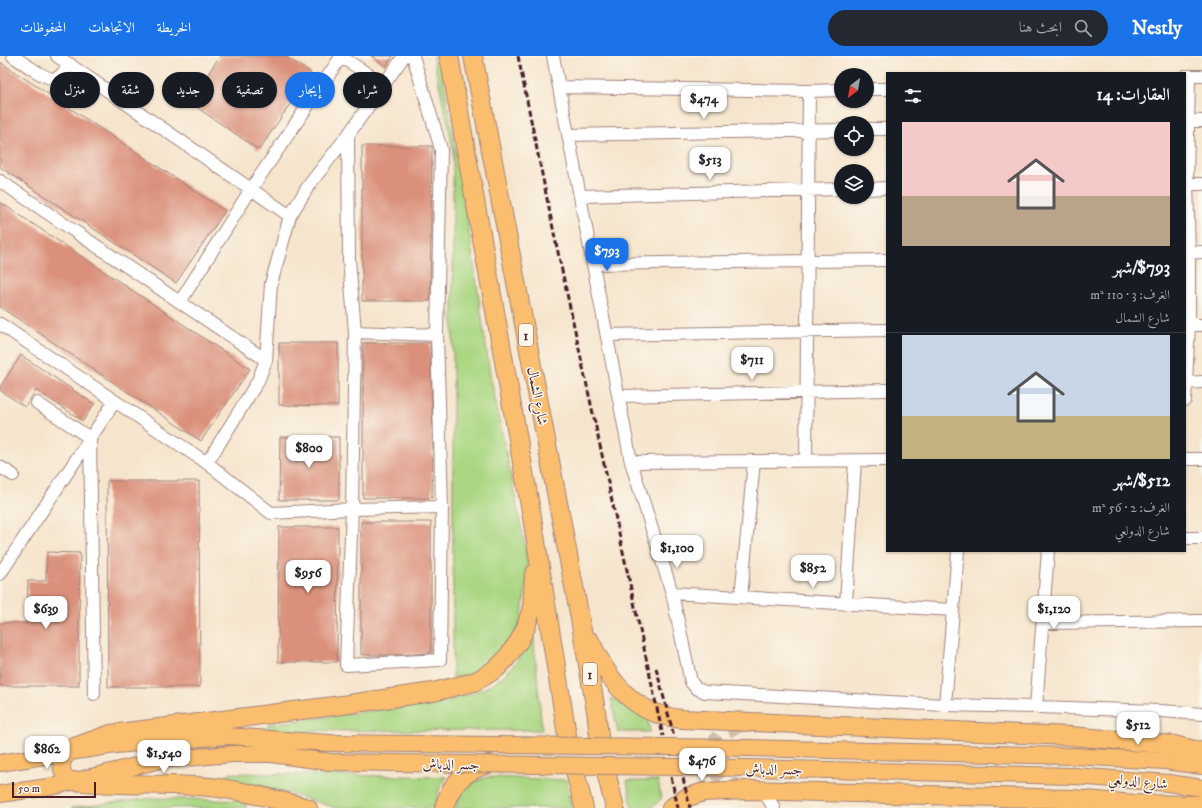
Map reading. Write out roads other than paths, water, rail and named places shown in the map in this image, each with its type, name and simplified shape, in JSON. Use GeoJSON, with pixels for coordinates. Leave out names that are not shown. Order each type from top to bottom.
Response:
{"type":"FeatureCollection","features":[{"type":"Feature","properties":{"kind":"highway","name":"شارع الشمال"},"geometry":{"type":"LineString","coordinates":[[449,56],[532,518],[568,735]]}},
{"type":"Feature","properties":{"kind":"highway","name":"شارع الشمال"},"geometry":{"type":"LineString","coordinates":[[474,56],[579,613],[600,736]]}},
{"type":"Feature","properties":{"kind":"highway"},"geometry":{"type":"LineString","coordinates":[[60,754],[111,734],[342,705],[432,692],[474,682],[497,668],[512,651],[519,641],[529,618],[533,593],[532,518]]}},
{"type":"Feature","properties":{"kind":"highway"},"geometry":{"type":"LineString","coordinates":[[579,613],[599,659],[616,685],[627,696],[658,714],[682,720],[1070,736],[1174,745],[1202,752]]}},
{"type":"Feature","properties":{"kind":"highway"},"geometry":{"type":"LineString","coordinates":[[444,808],[449,794],[462,776],[476,768],[489,764]]}},
{"type":"Feature","properties":{"kind":"highway"},"geometry":{"type":"LineString","coordinates":[[576,775],[583,806]]}},
{"type":"Feature","properties":{"kind":"highway"},"geometry":{"type":"LineString","coordinates":[[607,776],[615,808]]}},
{"type":"Feature","properties":{"kind":"highway"},"geometry":{"type":"LineString","coordinates":[[74,781],[218,788],[246,792],[308,808]]}},
{"type":"Feature","properties":{"kind":"highway"},"geometry":{"type":"LineString","coordinates":[[671,808],[688,797],[704,792],[719,790],[1073,799],[1135,804],[1202,805]]}},
{"type":"Feature","properties":{"kind":"main road","name":"جسر الدباش"},"geometry":{"type":"LineString","coordinates":[[0,763],[114,745],[228,736],[329,743],[741,748],[1072,756]]}},
{"type":"Feature","properties":{"kind":"main road"},"geometry":{"type":"LineString","coordinates":[[60,754],[64,757],[61,768],[63,774],[67,779],[74,781]]}},
{"type":"Feature","properties":{"kind":"main road","name":"جسر الدباش"},"geometry":{"type":"LineString","coordinates":[[0,794],[55,786],[160,760],[232,754],[271,754],[330,762],[748,768],[1074,776]]}},
{"type":"Feature","properties":{"kind":"main road","name":"شارع الدولعي"},"geometry":{"type":"LineString","coordinates":[[1072,756],[1166,761],[1202,766]]}},
{"type":"Feature","properties":{"kind":"main road","name":"شارع الدولعي"},"geometry":{"type":"LineString","coordinates":[[1074,776],[1168,783],[1202,788]]}},
{"type":"Feature","properties":{"kind":"street"},"geometry":{"type":"LineString","coordinates":[[13,56],[36,71],[52,79],[59,78],[70,64]]}},
{"type":"Feature","properties":{"kind":"street"},"geometry":{"type":"LineString","coordinates":[[57,56],[290,216]]}},
{"type":"Feature","properties":{"kind":"street"},"geometry":{"type":"LineString","coordinates":[[180,302],[251,189],[340,56],[365,72]]}},
{"type":"Feature","properties":{"kind":"street"},"geometry":{"type":"LineString","coordinates":[[392,72],[404,56]]}},
{"type":"Feature","properties":{"kind":"street"},"geometry":{"type":"LineString","coordinates":[[348,135],[349,259],[355,332],[352,509],[346,665],[440,660],[442,507],[437,335],[441,149],[413,56]]}},
{"type":"Feature","properties":{"kind":"street"},"geometry":{"type":"LineString","coordinates":[[553,56],[631,462],[672,593],[691,682],[696,688],[705,692],[945,705],[1161,711],[1202,714]]}},
{"type":"Feature","properties":{"kind":"street"},"geometry":{"type":"LineString","coordinates":[[1186,354],[1187,76],[1202,76]]}},
{"type":"Feature","properties":{"kind":"street"},"geometry":{"type":"LineString","coordinates":[[559,86],[834,90]]}},
{"type":"Feature","properties":{"kind":"street"},"geometry":{"type":"LineString","coordinates":[[874,89],[886,88]]}},
{"type":"Feature","properties":{"kind":"street"},"geometry":{"type":"LineString","coordinates":[[806,461],[809,91]]}},
{"type":"Feature","properties":{"kind":"street"},"geometry":{"type":"LineString","coordinates":[[207,463],[258,381],[266,360],[271,284],[290,216],[309,185],[348,135],[367,108]]}},
{"type":"Feature","properties":{"kind":"street"},"geometry":{"type":"LineString","coordinates":[[1187,121],[1202,121]]}},
{"type":"Feature","properties":{"kind":"street"},"geometry":{"type":"LineString","coordinates":[[874,129],[886,129]]}},
{"type":"Feature","properties":{"kind":"street"},"geometry":{"type":"LineString","coordinates":[[568,135],[834,130]]}},
{"type":"Feature","properties":{"kind":"street"},"geometry":{"type":"LineString","coordinates":[[0,181],[266,360]]}},
{"type":"Feature","properties":{"kind":"street"},"geometry":{"type":"LineString","coordinates":[[1186,184],[1202,184]]}},
{"type":"Feature","properties":{"kind":"street"},"geometry":{"type":"LineString","coordinates":[[874,189],[886,188]]}},
{"type":"Feature","properties":{"kind":"street"},"geometry":{"type":"LineString","coordinates":[[580,196],[834,189]]}},
{"type":"Feature","properties":{"kind":"street"},"geometry":{"type":"LineString","coordinates":[[1187,253],[1202,252]]}},
{"type":"Feature","properties":{"kind":"street"},"geometry":{"type":"LineString","coordinates":[[593,264],[886,260]]}},
{"type":"Feature","properties":{"kind":"street"},"geometry":{"type":"LineString","coordinates":[[0,324],[207,463],[271,512],[442,507]]}},
{"type":"Feature","properties":{"kind":"street"},"geometry":{"type":"LineString","coordinates":[[1187,325],[1202,325]]}},
{"type":"Feature","properties":{"kind":"street"},"geometry":{"type":"LineString","coordinates":[[607,335],[886,330]]}},
{"type":"Feature","properties":{"kind":"street"},"geometry":{"type":"LineString","coordinates":[[355,332],[437,335]]}},
{"type":"Feature","properties":{"kind":"street"},"geometry":{"type":"LineString","coordinates":[[1186,383],[1202,382]]}},
{"type":"Feature","properties":{"kind":"street"},"geometry":{"type":"LineString","coordinates":[[618,396],[886,390]]}},
{"type":"Feature","properties":{"kind":"street"},"geometry":{"type":"LineString","coordinates":[[0,574],[115,401]]}},
{"type":"Feature","properties":{"kind":"street"},"geometry":{"type":"LineString","coordinates":[[37,403],[90,438]]}},
{"type":"Feature","properties":{"kind":"street"},"geometry":{"type":"LineString","coordinates":[[90,438],[94,694]]}},
{"type":"Feature","properties":{"kind":"street"},"geometry":{"type":"LineString","coordinates":[[1186,459],[1202,459]]}},
{"type":"Feature","properties":{"kind":"street"},"geometry":{"type":"LineString","coordinates":[[631,462],[886,460]]}},
{"type":"Feature","properties":{"kind":"street"},"geometry":{"type":"LineString","coordinates":[[741,597],[754,461]]}},
{"type":"Feature","properties":{"kind":"street"},"geometry":{"type":"LineString","coordinates":[[846,603],[855,461]]}},
{"type":"Feature","properties":{"kind":"street"},"geometry":{"type":"LineString","coordinates":[[0,467],[13,475]]}},
{"type":"Feature","properties":{"kind":"street"},"geometry":{"type":"LineString","coordinates":[[1186,538],[1202,538]]}},
{"type":"Feature","properties":{"kind":"street"},"geometry":{"type":"LineString","coordinates":[[945,705],[958,552]]}},
{"type":"Feature","properties":{"kind":"street"},"geometry":{"type":"LineString","coordinates":[[1036,707],[1048,552]]}},
{"type":"Feature","properties":{"kind":"street"},"geometry":{"type":"LineString","coordinates":[[672,593],[953,610]]}},
{"type":"Feature","properties":{"kind":"street"},"geometry":{"type":"LineString","coordinates":[[1043,623],[1202,621]]}},
{"type":"Feature","properties":{"kind":"street"},"geometry":{"type":"LineString","coordinates":[[763,790],[774,808]]}},
{"type":"Feature","properties":{"kind":"tunnel"},"geometry":{"type":"LineString","coordinates":[[747,790],[734,786],[724,779],[719,772],[714,758],[717,743],[726,730],[737,724],[749,722]]}},
{"type":"Feature","properties":{"kind":"railway"},"geometry":{"type":"LineString","coordinates":[[518,56],[556,243],[663,736]]}},
{"type":"Feature","properties":{"kind":"railway"},"geometry":{"type":"LineString","coordinates":[[656,668],[674,736]]}},
{"type":"Feature","properties":{"kind":"railway"},"geometry":{"type":"LineString","coordinates":[[671,777],[678,808]]}},
{"type":"Feature","properties":{"kind":"railway"},"geometry":{"type":"LineString","coordinates":[[683,778],[690,808]]}}]}
